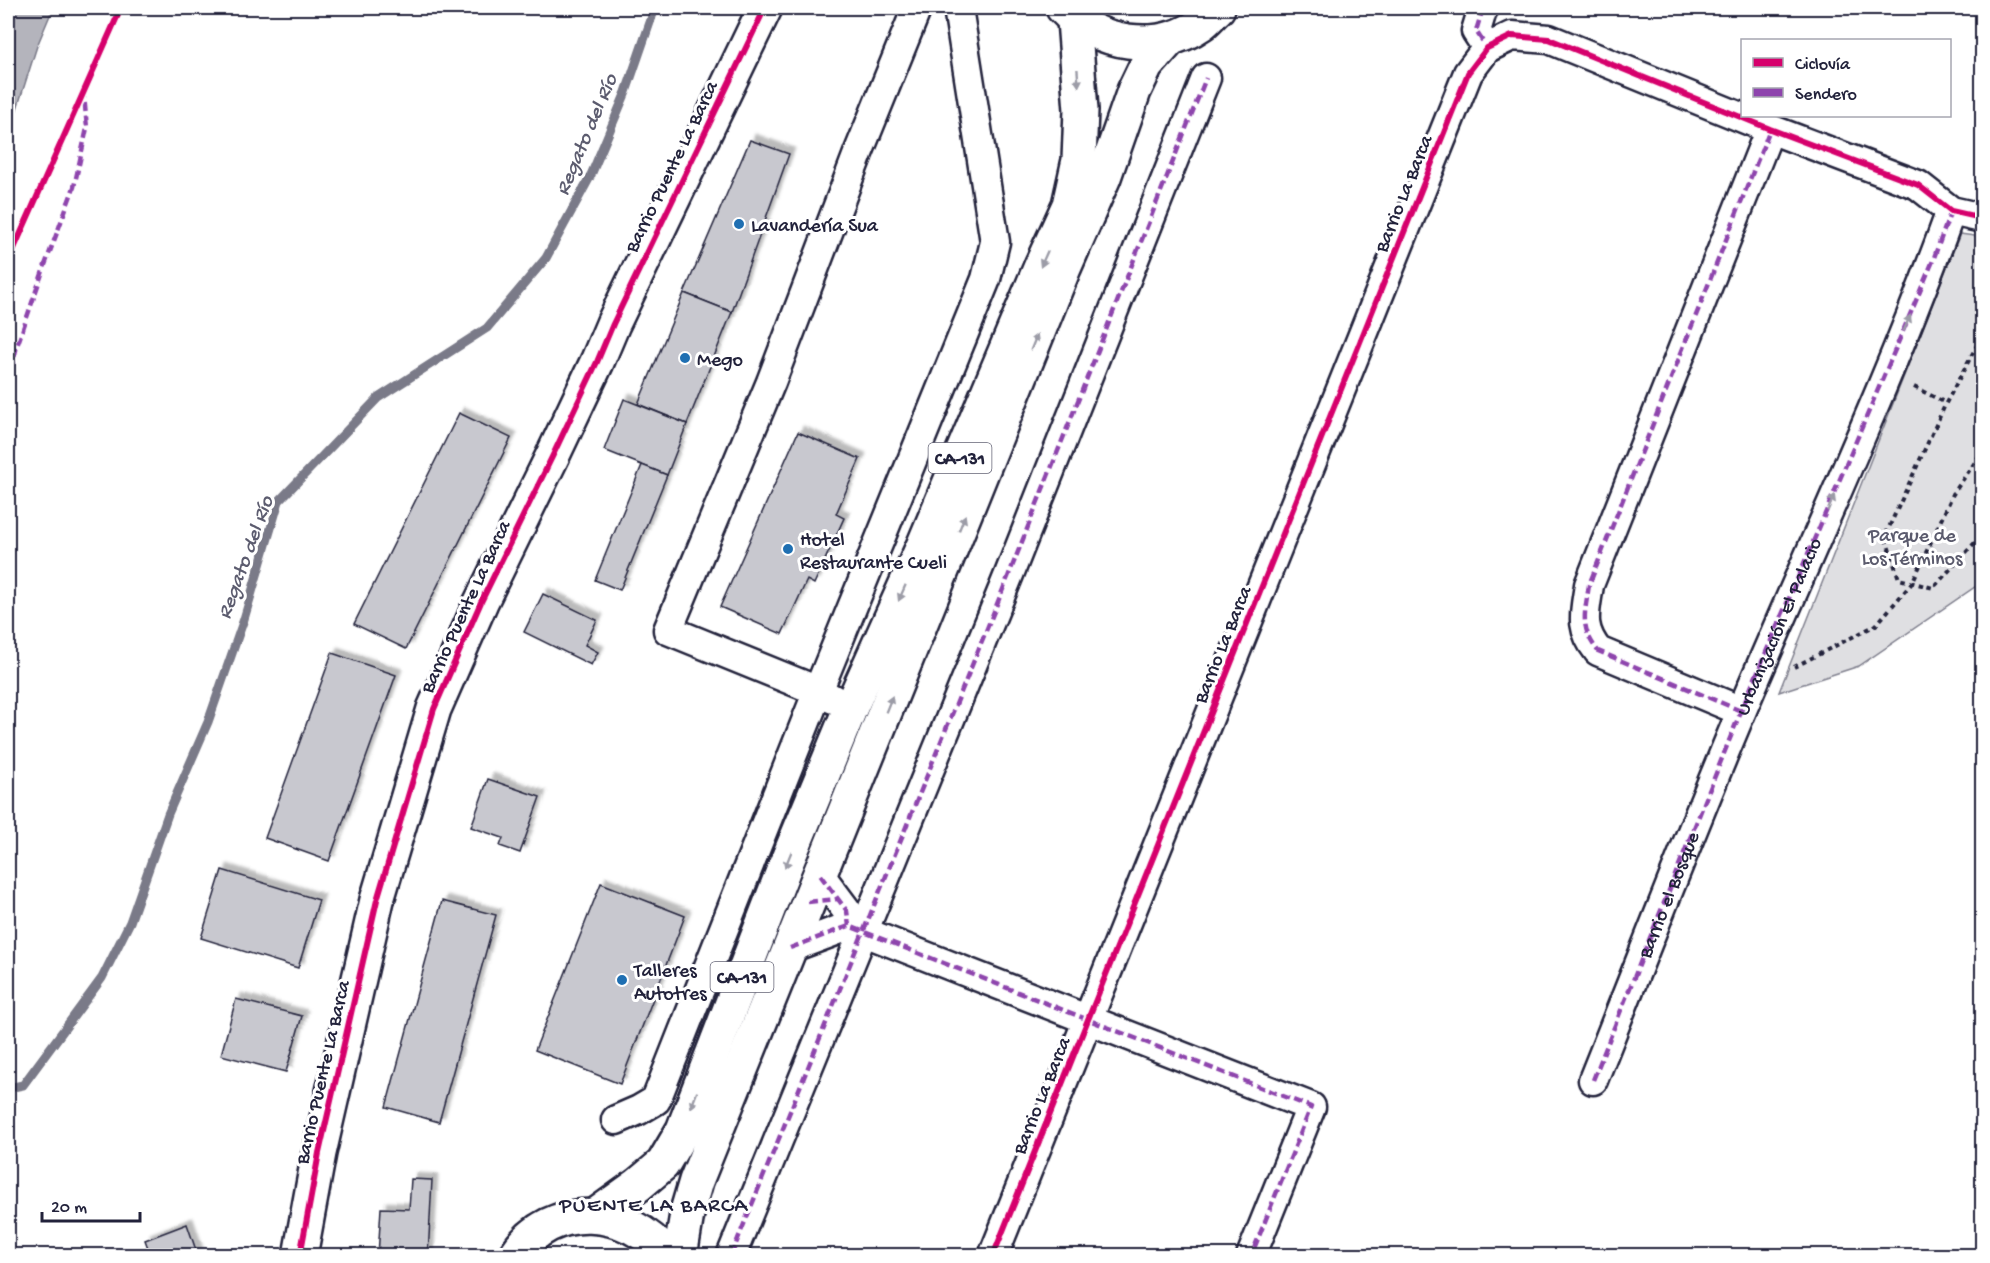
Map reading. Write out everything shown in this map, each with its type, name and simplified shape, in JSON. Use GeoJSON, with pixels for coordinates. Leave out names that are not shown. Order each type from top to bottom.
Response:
{"type":"FeatureCollection","features":[{"type":"Feature","properties":{"kind":"main road","name":"Barrio Puente La Barca"},"geometry":{"type":"LineString","coordinates":[[300,1256],[319,1153],[377,900],[434,709],[481,602],[765,8]]}},
{"type":"Feature","properties":{"kind":"main road"},"geometry":{"type":"LineString","coordinates":[[1069,14],[1104,36],[1136,43],[1170,39],[1200,24],[1218,8]]}},
{"type":"Feature","properties":{"kind":"main road","name":"CA-131"},"geometry":{"type":"LineString","coordinates":[[595,1216],[654,1173],[670,1154],[683,1130],[850,709],[924,544],[1069,205],[1078,160],[1080,120],[1069,14]]}},
{"type":"Feature","properties":{"kind":"main road","name":"CA-131"},"geometry":{"type":"LineString","coordinates":[[680,1256],[688,1208],[696,1181],[790,948],[822,892],[1064,268],[1104,177],[1134,91],[1146,66],[1170,39]]}},
{"type":"Feature","properties":{"kind":"main road"},"geometry":{"type":"LineString","coordinates":[[709,1061],[721,1053],[739,1030],[787,912],[822,892],[814,860],[817,832],[859,731],[857,716],[850,709]]}},
{"type":"Feature","properties":{"kind":"main road","name":"CA-131"},"geometry":{"type":"LineString","coordinates":[[515,1256],[530,1239],[544,1228],[578,1217],[595,1216],[610,1218],[638,1228],[650,1237],[667,1256]]}},
{"type":"Feature","properties":{"kind":"street"},"geometry":{"type":"LineString","coordinates":[[850,709],[818,691],[668,630],[771,382],[858,151],[917,8]]}},
{"type":"Feature","properties":{"kind":"street"},"geometry":{"type":"LineString","coordinates":[[616,1120],[656,1100],[818,691],[986,279],[995,242],[958,8]]}},
{"type":"Feature","properties":{"kind":"street"},"geometry":{"type":"LineString","coordinates":[[1483,8],[1476,31],[1486,48],[1512,36],[1549,39],[1770,129],[1918,185],[1951,211],[1983,218]]}},
{"type":"Feature","properties":{"kind":"street","name":"Barrio La Barca"},"geometry":{"type":"LineString","coordinates":[[993,1256],[1468,73],[1486,48]]}},
{"type":"Feature","properties":{"kind":"street"},"geometry":{"type":"LineString","coordinates":[[731,1256],[856,928],[1206,78]]}},
{"type":"Feature","properties":{"kind":"street","name":"Urbanización El Palacio"},"geometry":{"type":"LineString","coordinates":[[1770,129],[1590,585],[1585,615],[1587,637],[1598,651],[1741,711],[1891,362],[1951,211]]}},
{"type":"Feature","properties":{"kind":"street","name":"Barrio el Bosque"},"geometry":{"type":"LineString","coordinates":[[1593,1080],[1741,711]]}},
{"type":"Feature","properties":{"kind":"street"},"geometry":{"type":"LineString","coordinates":[[822,892],[847,911],[856,928]]}},
{"type":"Feature","properties":{"kind":"street"},"geometry":{"type":"LineString","coordinates":[[790,948],[856,928]]}},
{"type":"Feature","properties":{"kind":"street","name":"Barrio La Barca"},"geometry":{"type":"LineString","coordinates":[[856,928],[1311,1107],[1251,1256]]}},
{"type":"Feature","properties":{"kind":"path"},"geometry":{"type":"LineString","coordinates":[[1983,336],[1946,403],[1886,536],[1899,579],[1933,588],[1983,535]]}},
{"type":"Feature","properties":{"kind":"path"},"geometry":{"type":"LineString","coordinates":[[1761,665],[1787,671],[1876,625],[1912,583],[1953,494],[1983,452]]}},
{"type":"Feature","properties":{"kind":"green space","name":"Parque de Los Términos"},"geometry":{"type":"Polygon","coordinates":[[[1960,234],[1982,237],[1982,582],[1859,666],[1779,692],[1960,234]]]}},
{"type":"Feature","properties":{"kind":"shaded area"},"geometry":{"type":"Polygon","coordinates":[[[8,8],[53,8],[37,46],[8,137],[8,8]]]}},
{"type":"Feature","properties":{"kind":"building","name":"Lavandería Sua"},"geometry":{"type":"Polygon","coordinates":[[[750,140],[789,154],[732,312],[684,293],[750,140]]]}},
{"type":"Feature","properties":{"kind":"building","name":"Mego"},"geometry":{"type":"Polygon","coordinates":[[[684,293],[732,312],[687,424],[638,404],[684,293]]]}},
{"type":"Feature","properties":{"kind":"building"},"geometry":{"type":"Polygon","coordinates":[[[624,399],[687,424],[667,475],[604,450],[624,399]]]}},
{"type":"Feature","properties":{"kind":"building"},"geometry":{"type":"Polygon","coordinates":[[[459,413],[511,438],[406,649],[354,624],[459,413]]]}},
{"type":"Feature","properties":{"kind":"building","name":"Hotel Restaurante Cueli"},"geometry":{"type":"Polygon","coordinates":[[[798,432],[860,459],[836,514],[844,518],[814,584],[807,580],[782,634],[720,607],[798,432]]]}},
{"type":"Feature","properties":{"kind":"building"},"geometry":{"type":"Polygon","coordinates":[[[642,465],[667,475],[620,590],[595,580],[642,465]]]}},
{"type":"Feature","properties":{"kind":"building"},"geometry":{"type":"Polygon","coordinates":[[[543,594],[597,620],[585,645],[598,652],[591,665],[524,632],[543,594]]]}},
{"type":"Feature","properties":{"kind":"building"},"geometry":{"type":"Polygon","coordinates":[[[332,653],[396,675],[329,861],[265,838],[332,653]]]}},
{"type":"Feature","properties":{"kind":"building"},"geometry":{"type":"Polygon","coordinates":[[[488,779],[540,797],[520,853],[500,846],[503,838],[471,827],[488,779]]]}},
{"type":"Feature","properties":{"kind":"building"},"geometry":{"type":"Polygon","coordinates":[[[222,870],[319,900],[298,968],[201,938],[222,870]]]}},
{"type":"Feature","properties":{"kind":"building"},"geometry":{"type":"Polygon","coordinates":[[[601,883],[685,916],[620,1084],[535,1050],[601,883]]]}},
{"type":"Feature","properties":{"kind":"building"},"geometry":{"type":"Polygon","coordinates":[[[442,901],[496,915],[439,1122],[386,1107],[442,901]]]}},
{"type":"Feature","properties":{"kind":"building"},"geometry":{"type":"Polygon","coordinates":[[[236,999],[302,1016],[286,1072],[221,1055],[236,999]]]}},
{"type":"Feature","properties":{"kind":"building"},"geometry":{"type":"Polygon","coordinates":[[[411,1179],[432,1180],[428,1256],[378,1256],[381,1208],[409,1209],[411,1179]]]}},
{"type":"Feature","properties":{"kind":"building"},"geometry":{"type":"Polygon","coordinates":[[[187,1224],[198,1256],[151,1256],[145,1240],[187,1224]]]}},
{"type":"Feature","properties":{"kind":"waterway","name":"Regato del Río"},"geometry":{"type":"LineString","coordinates":[[8,1088],[23,1085],[102,978],[130,922],[168,814],[208,722],[244,619],[279,501],[378,398],[487,328],[546,258],[591,175],[626,92],[655,8]]}},
{"type":"Feature","properties":{"kind":"marked path"},"geometry":{"type":"LineString","coordinates":[[1483,8],[1476,31],[1487,48]]}},
{"type":"Feature","properties":{"kind":"marked path"},"geometry":{"type":"LineString","coordinates":[[731,1256],[1008,577],[1206,78]]}},
{"type":"Feature","properties":{"kind":"marked path"},"geometry":{"type":"LineString","coordinates":[[8,383],[17,346],[74,187],[87,128],[84,95]]}},
{"type":"Feature","properties":{"kind":"marked path"},"geometry":{"type":"LineString","coordinates":[[1741,711],[1598,651],[1588,634],[1585,612],[1589,585],[1770,129]]}},
{"type":"Feature","properties":{"kind":"marked path"},"geometry":{"type":"LineString","coordinates":[[1593,1080],[1741,711],[1932,263],[1951,211],[1947,208]]}},
{"type":"Feature","properties":{"kind":"marked path"},"geometry":{"type":"LineString","coordinates":[[820,875],[847,911],[849,926]]}},
{"type":"Feature","properties":{"kind":"marked path"},"geometry":{"type":"LineString","coordinates":[[808,902],[837,899]]}},
{"type":"Feature","properties":{"kind":"marked path"},"geometry":{"type":"LineString","coordinates":[[790,948],[849,926],[1311,1107],[1251,1256]]}},
{"type":"Feature","properties":{"kind":"cycle path"},"geometry":{"type":"LineString","coordinates":[[8,262],[121,8]]}},
{"type":"Feature","properties":{"kind":"cycle path"},"geometry":{"type":"LineString","coordinates":[[300,1256],[319,1153],[377,900],[434,709],[481,602],[765,8]]}},
{"type":"Feature","properties":{"kind":"cycle path"},"geometry":{"type":"LineString","coordinates":[[993,1256],[1468,73],[1487,48],[1512,36],[1549,39],[1770,129],[1918,185],[1951,211],[1982,218]]}},
{"type":"Feature","properties":{"kind":"place","name":"Lavandería Sua"},"geometry":{"type":"Point","coordinates":[739,224]}},
{"type":"Feature","properties":{"kind":"place","name":"Mego"},"geometry":{"type":"Point","coordinates":[685,358]}},
{"type":"Feature","properties":{"kind":"place","name":"Hotel Restaurante Cueli"},"geometry":{"type":"Point","coordinates":[788,549]}},
{"type":"Feature","properties":{"kind":"place","name":"Talleres Autotres"},"geometry":{"type":"Point","coordinates":[622,980]}},
{"type":"Feature","properties":{"kind":"district","name":"PUENTE LA BARCA"},"geometry":{"type":"Point","coordinates":[654,1203]}}]}
